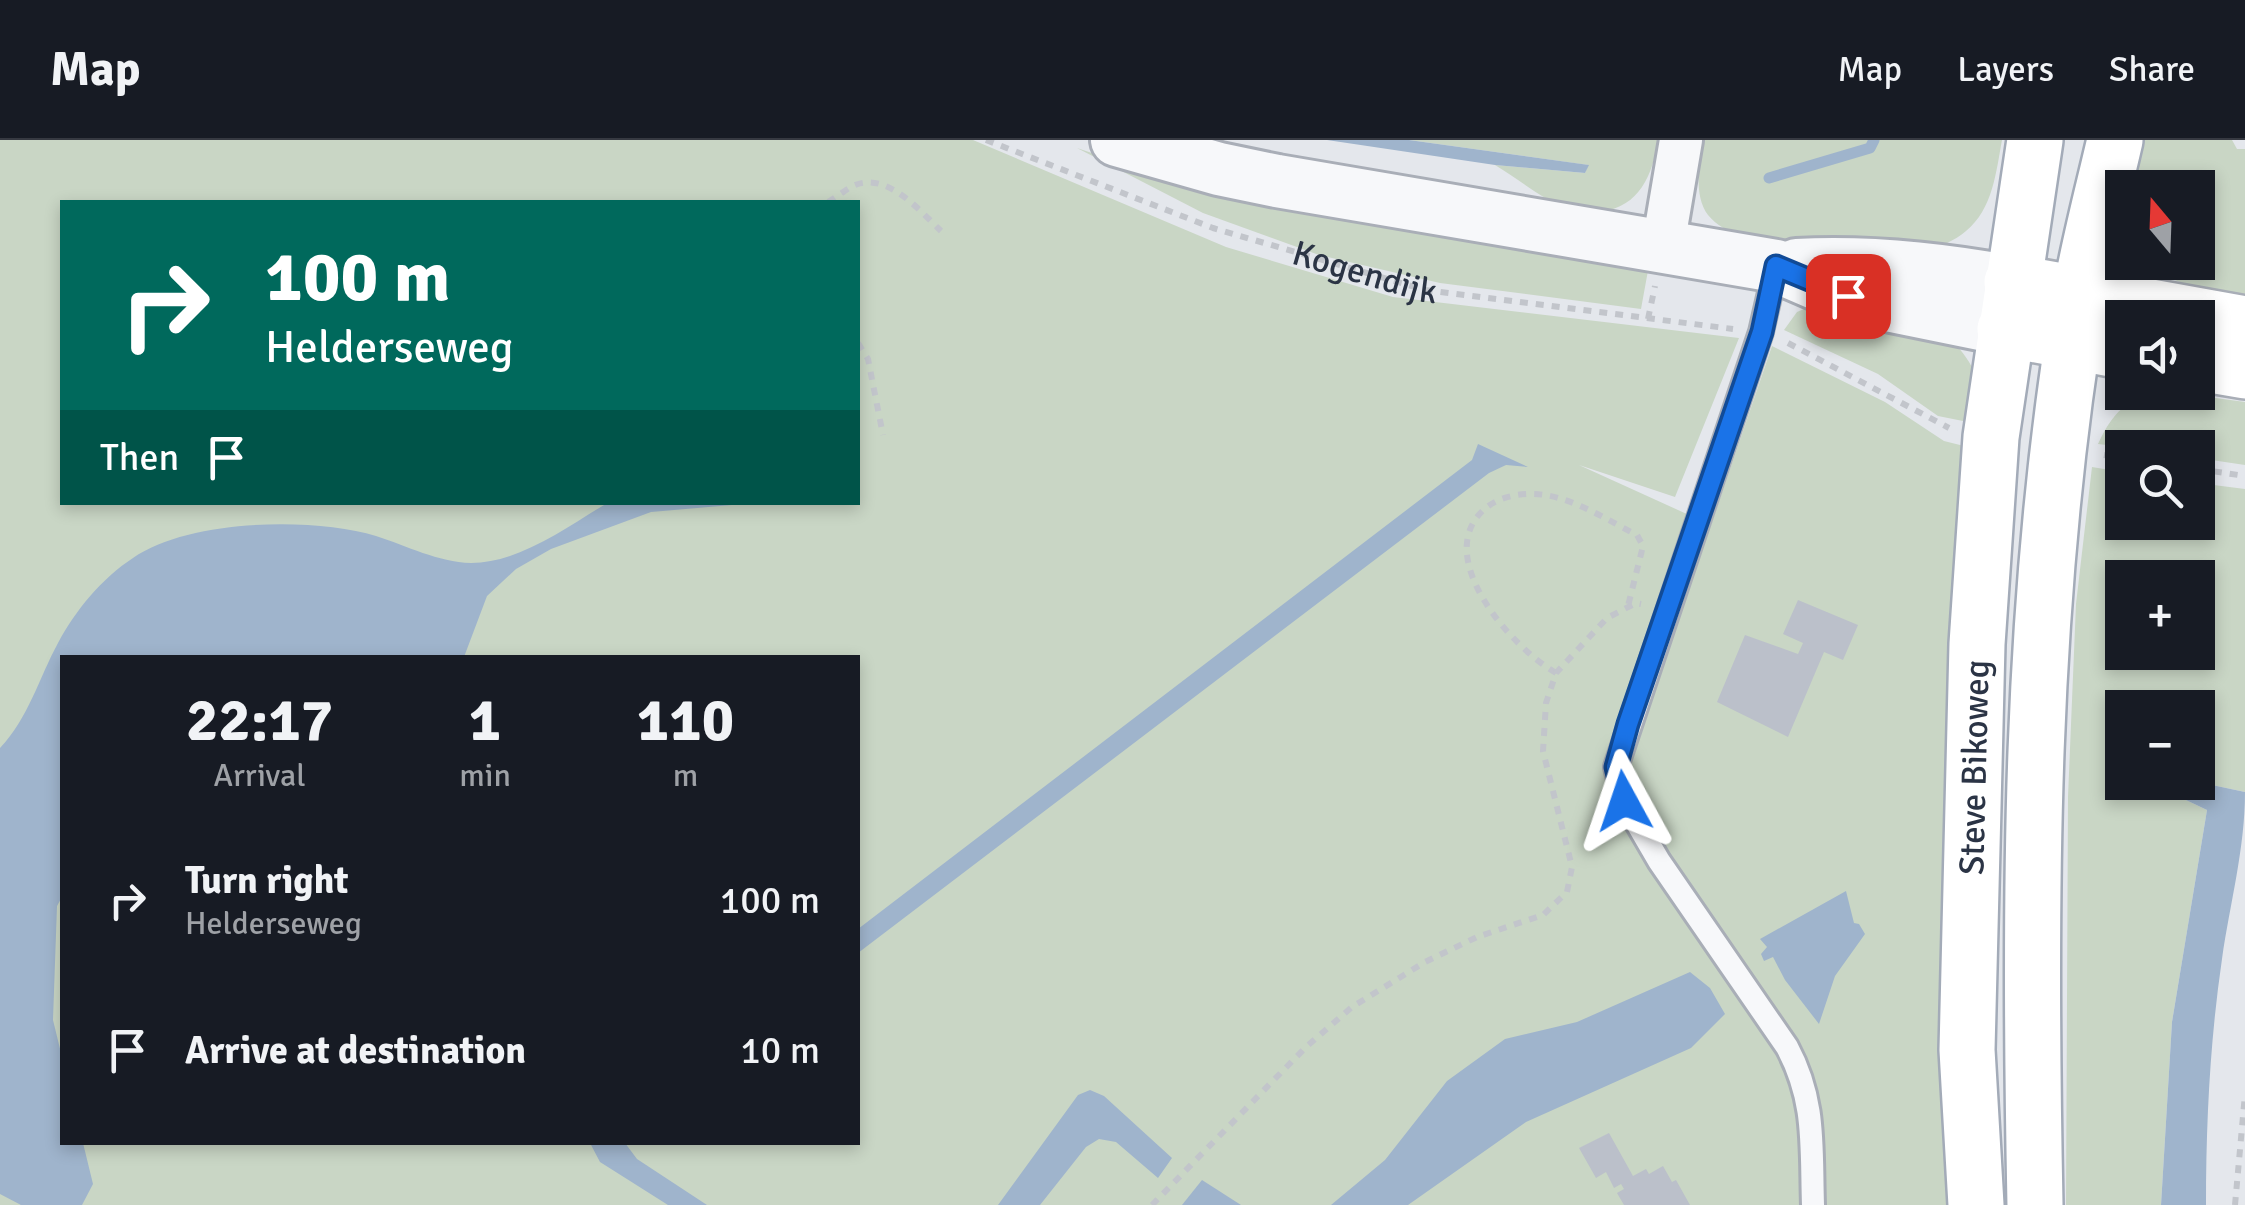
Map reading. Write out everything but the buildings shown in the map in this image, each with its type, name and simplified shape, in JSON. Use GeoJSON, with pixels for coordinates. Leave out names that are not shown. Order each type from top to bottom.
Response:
{"type":"FeatureCollection","features":[{"type":"Feature","properties":{"kind":"main road","name":"Steve Bikoweg"},"geometry":{"type":"LineString","coordinates":[[1976,1205],[1967,1050],[1976,644],[1991,437],[2035,140]]}},
{"type":"Feature","properties":{"kind":"main road","name":"Steve Bikoweg"},"geometry":{"type":"LineString","coordinates":[[2035,1205],[2035,768],[2046,576],[2059,447],[2092,330],[2114,140]]}},
{"type":"Feature","properties":{"kind":"main road"},"geometry":{"type":"LineString","coordinates":[[2009,306],[2092,330],[2245,324]]}},
{"type":"Feature","properties":{"kind":"main road"},"geometry":{"type":"LineString","coordinates":[[2215,367],[2245,372]]}},
{"type":"Feature","properties":{"kind":"street","name":"Kogendijk"},"geometry":{"type":"LineString","coordinates":[[1117,140],[1277,182],[1776,266],[1852,262],[1969,274],[2009,306]]}},
{"type":"Feature","properties":{"kind":"street"},"geometry":{"type":"LineString","coordinates":[[1663,246],[1681,140]]}},
{"type":"Feature","properties":{"kind":"lane"},"geometry":{"type":"LineString","coordinates":[[1776,266],[1762,332],[1616,767],[1624,801],[1659,860],[1801,1074],[1809,1101],[1813,1205]]}},
{"type":"Feature","properties":{"kind":"path","name":"Kogendijk"},"geometry":{"type":"LineString","coordinates":[[986,140],[1213,228],[1424,290],[1762,332],[1804,349],[1938,424],[1991,437]]}},
{"type":"Feature","properties":{"kind":"path"},"geometry":{"type":"LineString","coordinates":[[831,200],[855,185],[871,182],[901,194],[941,231]]}},
{"type":"Feature","properties":{"kind":"path"},"geometry":{"type":"LineString","coordinates":[[860,345],[868,359],[883,436]]}},
{"type":"Feature","properties":{"kind":"path"},"geometry":{"type":"LineString","coordinates":[[2059,447],[2105,455]]}},
{"type":"Feature","properties":{"kind":"path"},"geometry":{"type":"LineString","coordinates":[[2215,472],[2245,476]]}},
{"type":"Feature","properties":{"kind":"path"},"geometry":{"type":"LineString","coordinates":[[1556,673],[1540,664],[1500,624],[1478,590],[1466,559],[1474,518],[1492,503],[1518,494],[1547,495],[1637,535],[1643,546],[1628,607]]}},
{"type":"Feature","properties":{"kind":"path"},"geometry":{"type":"LineString","coordinates":[[1152,1205],[1305,1048],[1352,1007],[1424,962],[1543,915],[1566,892],[1572,867],[1543,751],[1546,703],[1556,673],[1607,618],[1636,603],[1666,610]]}},
{"type":"Feature","properties":{"kind":"path"},"geometry":{"type":"LineString","coordinates":[[2235,1205],[2245,1094]]}},
{"type":"Feature","properties":{"kind":"green space"},"geometry":{"type":"Polygon","coordinates":[[[0,140],[973,140],[1226,247],[1393,297],[1739,338],[1675,497],[1579,465],[1711,525],[1772,346],[1885,402],[1944,441],[1976,449],[1961,1205],[0,1205],[0,140]]]}},
{"type":"Feature","properties":{"kind":"green space"},"geometry":{"type":"Polygon","coordinates":[[[1409,140],[1659,140],[1648,177],[1635,196],[1614,209],[1589,213],[1560,206],[1495,165],[1585,173],[1588,165],[1409,140]]]}},
{"type":"Feature","properties":{"kind":"green space"},"geometry":{"type":"Polygon","coordinates":[[[1701,140],[2002,140],[1988,201],[1966,231],[1930,249],[1886,252],[1779,243],[1723,228],[1708,215],[1700,198],[1701,140]]]}},
{"type":"Feature","properties":{"kind":"green space"},"geometry":{"type":"Polygon","coordinates":[[[2135,140],[2232,140],[2237,149],[2245,149],[2245,299],[2200,290],[2175,280],[2215,280],[2215,170],[2129,170],[2135,140]]]}},
{"type":"Feature","properties":{"kind":"green space"},"geometry":{"type":"Polygon","coordinates":[[[1077,148],[1184,184],[1649,265],[1641,309],[1440,283],[1319,255],[1203,213],[1077,148]]]}},
{"type":"Feature","properties":{"kind":"green space"},"geometry":{"type":"Polygon","coordinates":[[[1813,305],[1955,344],[1978,382],[1983,425],[1938,416],[1878,374],[1784,330],[1797,312],[1813,305]]]}},
{"type":"Feature","properties":{"kind":"green space"},"geometry":{"type":"Polygon","coordinates":[[[2215,398],[2245,402],[2245,465],[2215,461],[2215,430],[2106,430],[2120,410],[2215,410],[2215,398]]]}},
{"type":"Feature","properties":{"kind":"green space"},"geometry":{"type":"Polygon","coordinates":[[[2092,467],[2105,469],[2105,540],[2215,540],[2215,485],[2245,489],[2245,792],[2215,786],[2215,690],[2105,690],[2105,800],[2186,800],[2207,810],[2172,1022],[2161,1205],[2066,1205],[2068,797],[2076,604],[2092,467]]]}},
{"type":"Feature","properties":{"kind":"water"},"geometry":{"type":"Polygon","coordinates":[[[1327,140],[1409,140],[1589,165],[1585,173],[1495,165],[1327,140]]]}},
{"type":"Feature","properties":{"kind":"water"},"geometry":{"type":"Polygon","coordinates":[[[1478,444],[1528,467],[1506,465],[1489,473],[860,951],[860,927],[1472,460],[1478,444]]]}},
{"type":"Feature","properties":{"kind":"water"},"geometry":{"type":"Polygon","coordinates":[[[604,505],[732,505],[651,512],[551,549],[516,569],[487,596],[465,655],[60,655],[60,901],[53,1020],[60,1049],[60,1145],[83,1145],[93,1184],[82,1205],[21,1205],[0,1194],[0,748],[26,711],[65,631],[90,596],[122,566],[157,545],[218,529],[286,524],[350,530],[435,557],[471,563],[507,557],[604,505]]]}},
{"type":"Feature","properties":{"kind":"water"},"geometry":{"type":"Polygon","coordinates":[[[2215,786],[2245,792],[2243,834],[2214,1020],[2206,1205],[2161,1205],[2172,1022],[2207,810],[2186,800],[2215,800],[2215,786]]]}},
{"type":"Feature","properties":{"kind":"water"},"geometry":{"type":"Polygon","coordinates":[[[1846,891],[1854,923],[1865,934],[1835,976],[1819,1024],[1785,980],[1773,957],[1764,961],[1761,954],[1767,947],[1760,939],[1846,891]]]}},
{"type":"Feature","properties":{"kind":"water"},"geometry":{"type":"Polygon","coordinates":[[[1690,972],[1710,988],[1725,1014],[1691,1048],[1526,1122],[1408,1205],[1331,1205],[1385,1160],[1447,1081],[1505,1039],[1577,1022],[1690,972]]]}},
{"type":"Feature","properties":{"kind":"water"},"geometry":{"type":"Polygon","coordinates":[[[1090,1090],[1104,1096],[1172,1158],[1158,1178],[1116,1142],[1099,1139],[1086,1147],[1040,1205],[998,1205],[1078,1095],[1090,1090]]]}},
{"type":"Feature","properties":{"kind":"water"},"geometry":{"type":"Polygon","coordinates":[[[591,1145],[626,1145],[637,1159],[707,1205],[668,1205],[600,1162],[591,1145]]]}},
{"type":"Feature","properties":{"kind":"water"},"geometry":{"type":"Polygon","coordinates":[[[1202,1180],[1241,1205],[1182,1205],[1202,1180]]]}},
{"type":"Feature","properties":{"kind":"waterway"},"geometry":{"type":"LineString","coordinates":[[1769,178],[1870,148],[1874,140]]}},
{"type":"Feature","properties":{"kind":"route"},"geometry":{"type":"LineString","coordinates":[[1624,801],[1616,767],[1628,724],[1762,332],[1776,266],[1848,296]]}}]}
